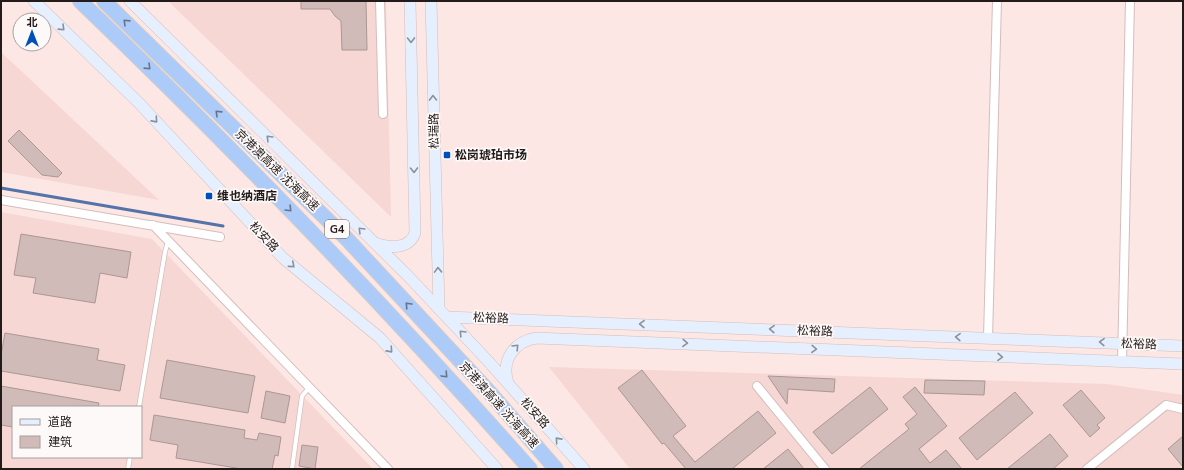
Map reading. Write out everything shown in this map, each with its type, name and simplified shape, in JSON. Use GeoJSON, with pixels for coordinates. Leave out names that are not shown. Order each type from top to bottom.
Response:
{"type":"FeatureCollection","features":[{"type":"Feature","properties":{"kind":"highway","name":"京港澳高速 沈海高速"},"geometry":{"type":"LineString","coordinates":[[80,1],[149,67],[311,231],[473,405],[530,469]]}},
{"type":"Feature","properties":{"kind":"highway","name":"京港澳高速 沈海高速"},"geometry":{"type":"LineString","coordinates":[[104,1],[346,238],[491,394],[556,469]]}},
{"type":"Feature","properties":{"kind":"street","name":"松安路"},"geometry":{"type":"LineString","coordinates":[[34,1],[140,104],[283,258],[380,338],[497,469]]}},
{"type":"Feature","properties":{"kind":"street","name":"松安路"},"geometry":{"type":"LineString","coordinates":[[130,1],[447,317],[584,469]]}},
{"type":"Feature","properties":{"kind":"street"},"geometry":{"type":"LineString","coordinates":[[380,1],[383,114]]}},
{"type":"Feature","properties":{"kind":"street","name":"松瑞路"},"geometry":{"type":"LineString","coordinates":[[375,244],[385,246],[402,245],[411,241],[415,233],[410,1]]}},
{"type":"Feature","properties":{"kind":"street","name":"松瑞路"},"geometry":{"type":"LineString","coordinates":[[431,1],[439,309]]}},
{"type":"Feature","properties":{"kind":"street"},"geometry":{"type":"LineString","coordinates":[[988,338],[997,1]]}},
{"type":"Feature","properties":{"kind":"street"},"geometry":{"type":"LineString","coordinates":[[1122,362],[1130,1]]}},
{"type":"Feature","properties":{"kind":"street"},"geometry":{"type":"LineString","coordinates":[[1,200],[220,237]]}},
{"type":"Feature","properties":{"kind":"street"},"geometry":{"type":"LineString","coordinates":[[153,225],[388,469]]}},
{"type":"Feature","properties":{"kind":"street","name":"松裕路"},"geometry":{"type":"LineString","coordinates":[[447,317],[1183,346]]}},
{"type":"Feature","properties":{"kind":"street","name":"松裕路"},"geometry":{"type":"LineString","coordinates":[[508,383],[506,370],[508,358],[513,349],[522,342],[536,338],[1183,364]]}},
{"type":"Feature","properties":{"kind":"street"},"geometry":{"type":"LineString","coordinates":[[757,386],[825,469]]}},
{"type":"Feature","properties":{"kind":"street"},"geometry":{"type":"LineString","coordinates":[[1087,469],[1166,405],[1183,409]]}},
{"type":"Feature","properties":{"kind":"lane"},"geometry":{"type":"LineString","coordinates":[[139,406],[168,241]]}},
{"type":"Feature","properties":{"kind":"lane"},"geometry":{"type":"LineString","coordinates":[[292,469],[302,396],[309,388]]}},
{"type":"Feature","properties":{"kind":"lane"},"geometry":{"type":"LineString","coordinates":[[128,469],[130,458]]}},
{"type":"Feature","properties":{"kind":"shaded area"},"geometry":{"type":"Polygon","coordinates":[[[168,1],[386,1],[391,217],[168,1]]]}},
{"type":"Feature","properties":{"kind":"shaded area"},"geometry":{"type":"Polygon","coordinates":[[[1,52],[159,200],[1,172],[1,52]]]}},
{"type":"Feature","properties":{"kind":"shaded area"},"geometry":{"type":"Polygon","coordinates":[[[1,212],[152,239],[373,469],[1,469],[1,212]]]}},
{"type":"Feature","properties":{"kind":"shaded area"},"geometry":{"type":"Polygon","coordinates":[[[549,367],[1107,384],[1183,395],[1183,469],[630,469],[549,367]]]}},
{"type":"Feature","properties":{"kind":"building"},"geometry":{"type":"Polygon","coordinates":[[[301,1],[366,1],[367,50],[342,50],[341,21],[330,9],[301,9],[301,1]]]}},
{"type":"Feature","properties":{"kind":"building"},"geometry":{"type":"Polygon","coordinates":[[[19,130],[62,173],[58,177],[42,175],[8,141],[19,130]]]}},
{"type":"Feature","properties":{"kind":"building"},"geometry":{"type":"Polygon","coordinates":[[[21,234],[131,252],[127,278],[100,273],[95,303],[33,293],[36,278],[14,275],[21,234]]]}},
{"type":"Feature","properties":{"kind":"building"},"geometry":{"type":"Polygon","coordinates":[[[5,333],[99,349],[97,360],[125,365],[120,391],[1,371],[1,355],[5,333]]]}},
{"type":"Feature","properties":{"kind":"building"},"geometry":{"type":"Polygon","coordinates":[[[167,360],[255,376],[248,413],[160,398],[167,360]]]}},
{"type":"Feature","properties":{"kind":"building"},"geometry":{"type":"Polygon","coordinates":[[[642,370],[686,426],[673,436],[695,462],[758,411],[776,433],[732,469],[686,469],[664,443],[662,444],[618,388],[642,370]]]}},
{"type":"Feature","properties":{"kind":"building"},"geometry":{"type":"Polygon","coordinates":[[[768,376],[835,379],[834,392],[788,389],[787,404],[768,376]]]}},
{"type":"Feature","properties":{"kind":"building"},"geometry":{"type":"Polygon","coordinates":[[[925,380],[985,381],[984,395],[924,393],[925,380]]]}},
{"type":"Feature","properties":{"kind":"building"},"geometry":{"type":"Polygon","coordinates":[[[1,386],[99,403],[98,406],[12,406],[12,427],[1,425],[1,386]]]}},
{"type":"Feature","properties":{"kind":"building"},"geometry":{"type":"Polygon","coordinates":[[[870,387],[888,409],[832,454],[813,432],[870,387]]]}},
{"type":"Feature","properties":{"kind":"building"},"geometry":{"type":"Polygon","coordinates":[[[915,387],[947,426],[919,449],[930,463],[946,450],[962,469],[859,469],[909,429],[905,424],[917,414],[903,397],[915,387]]]}},
{"type":"Feature","properties":{"kind":"building"},"geometry":{"type":"Polygon","coordinates":[[[1081,390],[1105,418],[1097,425],[1100,428],[1090,437],[1063,405],[1081,390]]]}},
{"type":"Feature","properties":{"kind":"building"},"geometry":{"type":"Polygon","coordinates":[[[266,391],[290,396],[285,423],[261,418],[266,391]]]}},
{"type":"Feature","properties":{"kind":"building"},"geometry":{"type":"Polygon","coordinates":[[[1015,392],[1033,413],[977,460],[959,438],[1015,392]]]}},
{"type":"Feature","properties":{"kind":"building"},"geometry":{"type":"Polygon","coordinates":[[[154,415],[245,430],[244,438],[257,440],[259,433],[281,437],[278,456],[275,455],[272,469],[242,469],[176,458],[178,445],[150,440],[154,415]]]}},
{"type":"Feature","properties":{"kind":"building"},"geometry":{"type":"Polygon","coordinates":[[[1050,434],[1068,456],[1053,469],[1007,469],[1050,434]]]}},
{"type":"Feature","properties":{"kind":"building"},"geometry":{"type":"Polygon","coordinates":[[[1183,436],[1183,467],[1168,449],[1183,436]]]}},
{"type":"Feature","properties":{"kind":"building"},"geometry":{"type":"Polygon","coordinates":[[[302,445],[318,447],[315,469],[299,466],[302,445]]]}},
{"type":"Feature","properties":{"kind":"building"},"geometry":{"type":"Polygon","coordinates":[[[788,449],[804,469],[763,469],[788,449]]]}},
{"type":"Feature","properties":{"kind":"waterway"},"geometry":{"type":"LineString","coordinates":[[1,188],[223,226]]}},
{"type":"Feature","properties":{"kind":"place","name":"松岗琥珀市场"},"geometry":{"type":"Point","coordinates":[447,155]}},
{"type":"Feature","properties":{"kind":"place","name":"维也纳酒店"},"geometry":{"type":"Point","coordinates":[209,196]}}]}
